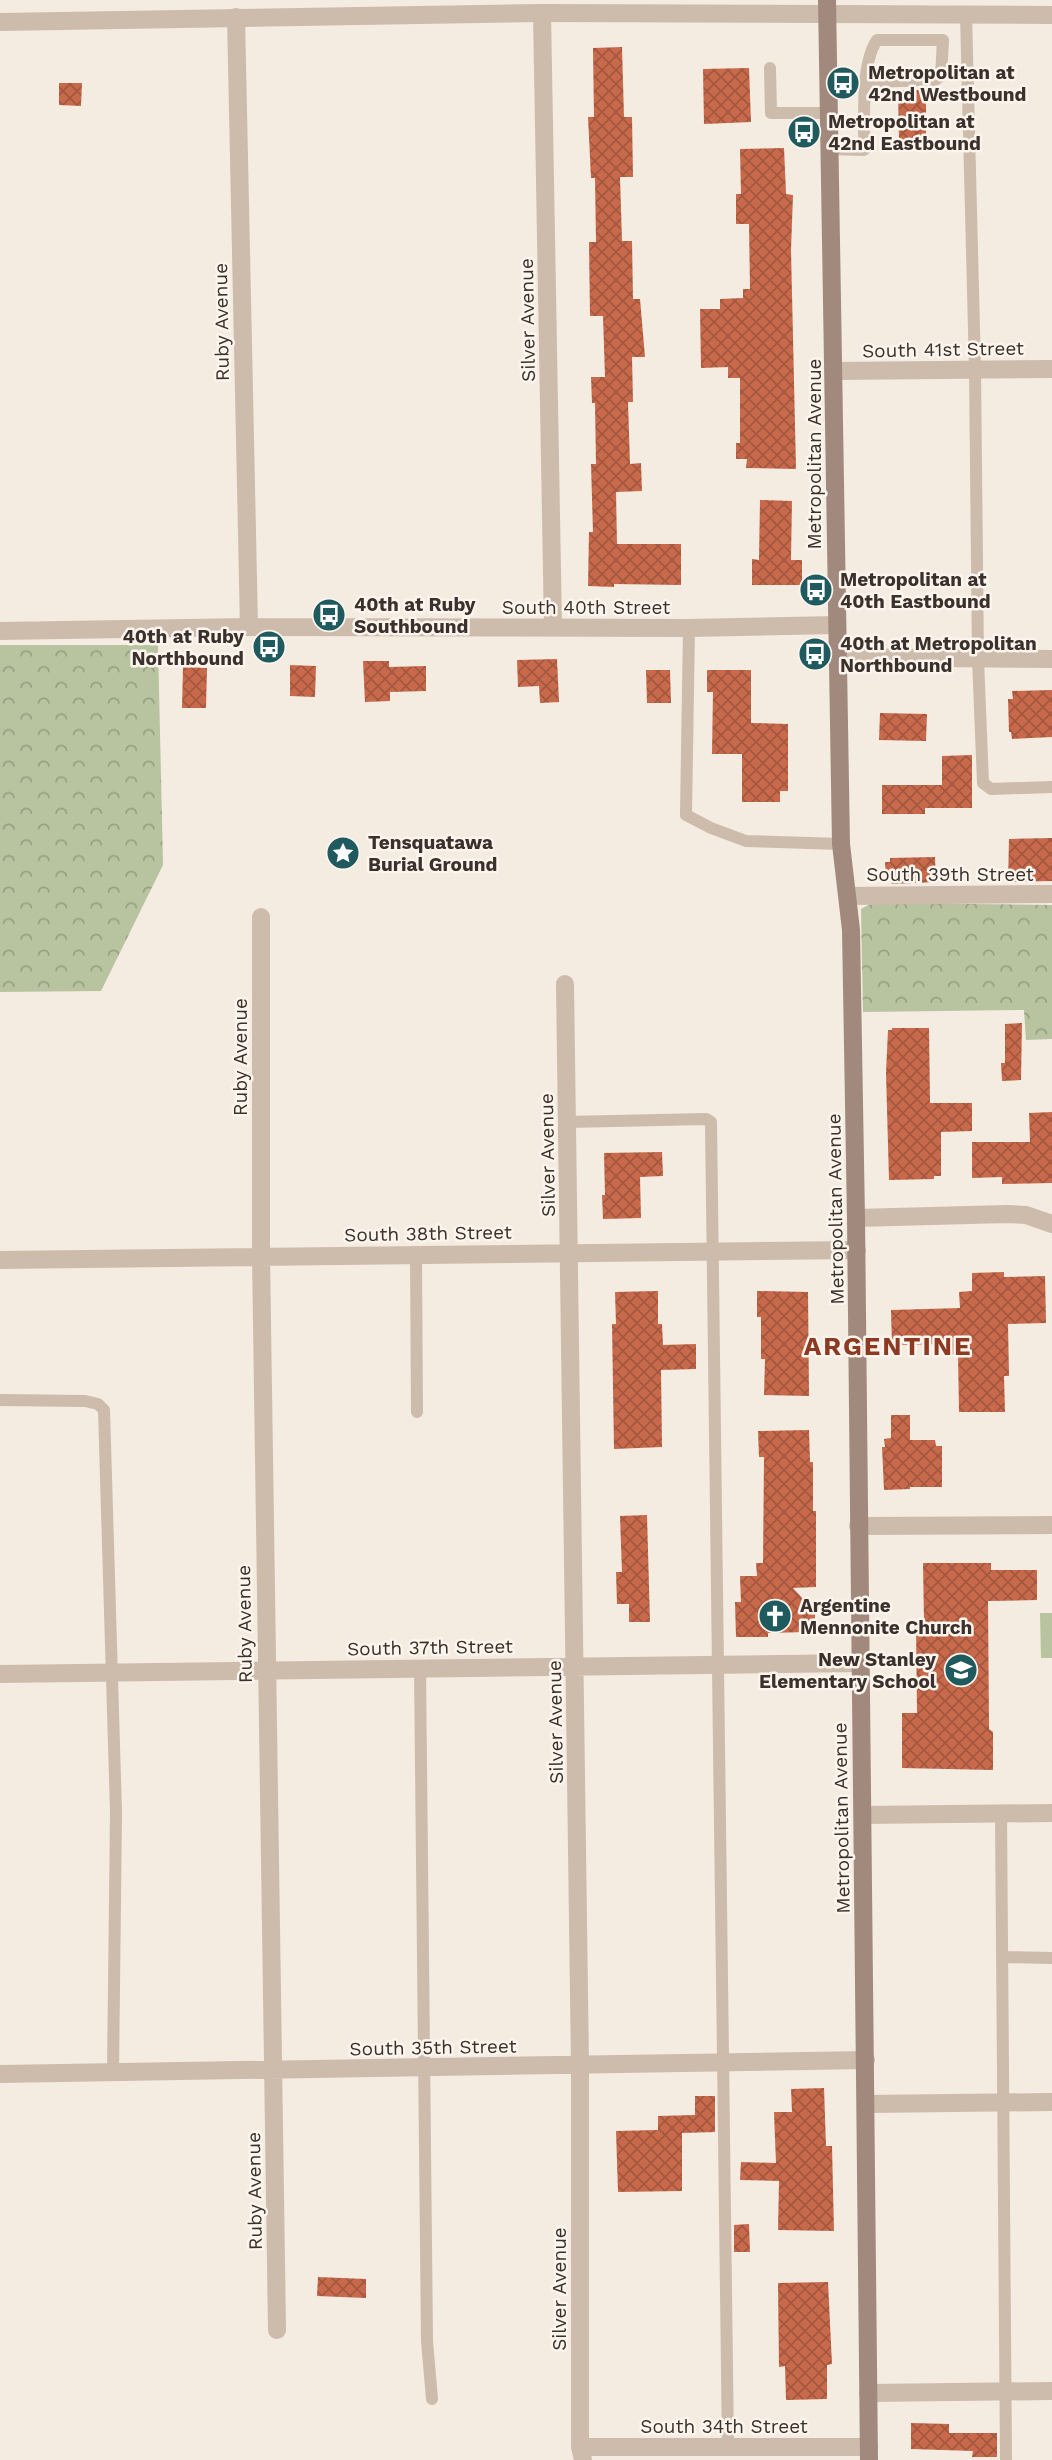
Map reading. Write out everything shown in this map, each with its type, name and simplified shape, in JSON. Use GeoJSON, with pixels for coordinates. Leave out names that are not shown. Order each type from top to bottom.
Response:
{"type":"FeatureCollection","features":[{"type":"Feature","properties":{"kind":"main road","name":"Metropolitan Avenue"},"geometry":{"type":"LineString","coordinates":[[827,6],[835,371],[836,657],[841,844],[852,943],[869,2454]]}},
{"type":"Feature","properties":{"kind":"street"},"geometry":{"type":"LineString","coordinates":[[0,22],[542,6],[827,6],[943,15],[1052,15]]}},
{"type":"Feature","properties":{"kind":"street","name":"Silver Avenue"},"geometry":{"type":"LineString","coordinates":[[542,6],[553,627]]}},
{"type":"Feature","properties":{"kind":"street","name":"Ruby Avenue"},"geometry":{"type":"LineString","coordinates":[[236,17],[249,627]]}},
{"type":"Feature","properties":{"kind":"street","name":"South 41st Street"},"geometry":{"type":"LineString","coordinates":[[835,371],[1052,369]]}},
{"type":"Feature","properties":{"kind":"street","name":"South 40th Street"},"geometry":{"type":"LineString","coordinates":[[0,631],[249,627],[689,628],[836,625]]}},
{"type":"Feature","properties":{"kind":"street"},"geometry":{"type":"LineString","coordinates":[[836,657],[1052,659]]}},
{"type":"Feature","properties":{"kind":"street","name":"South 39th Street"},"geometry":{"type":"LineString","coordinates":[[848,896],[1052,894]]}},
{"type":"Feature","properties":{"kind":"street","name":"Ruby Avenue"},"geometry":{"type":"LineString","coordinates":[[261,917],[261,1256],[277,2330]]}},
{"type":"Feature","properties":{"kind":"street","name":"Silver Avenue"},"geometry":{"type":"LineString","coordinates":[[565,984],[580,2066],[582,2453]]}},
{"type":"Feature","properties":{"kind":"street"},"geometry":{"type":"LineString","coordinates":[[856,1218],[1007,1214],[1026,1215],[1052,1224]]}},
{"type":"Feature","properties":{"kind":"street","name":"South 38th Street"},"geometry":{"type":"LineString","coordinates":[[0,1260],[857,1250]]}},
{"type":"Feature","properties":{"kind":"street"},"geometry":{"type":"LineString","coordinates":[[858,1526],[1052,1525]]}},
{"type":"Feature","properties":{"kind":"street","name":"South 37th Street"},"geometry":{"type":"LineString","coordinates":[[0,1674],[860,1663]]}},
{"type":"Feature","properties":{"kind":"street"},"geometry":{"type":"LineString","coordinates":[[863,1815],[1052,1813]]}},
{"type":"Feature","properties":{"kind":"street","name":"South 35th Street"},"geometry":{"type":"LineString","coordinates":[[0,2074],[866,2060]]}},
{"type":"Feature","properties":{"kind":"street"},"geometry":{"type":"LineString","coordinates":[[866,2104],[1052,2102]]}},
{"type":"Feature","properties":{"kind":"street"},"geometry":{"type":"LineString","coordinates":[[869,2393],[1052,2391]]}},
{"type":"Feature","properties":{"kind":"street","name":"South 34th Street"},"geometry":{"type":"LineString","coordinates":[[582,2453],[728,2447],[869,2454]]}},
{"type":"Feature","properties":{"kind":"lane"},"geometry":{"type":"LineString","coordinates":[[966,14],[982,783],[991,789],[1052,787]]}},
{"type":"Feature","properties":{"kind":"lane"},"geometry":{"type":"LineString","coordinates":[[866,82],[935,80],[941,76],[943,15]]}},
{"type":"Feature","properties":{"kind":"lane"},"geometry":{"type":"LineString","coordinates":[[830,149],[864,150],[869,52],[877,40],[943,40]]}},
{"type":"Feature","properties":{"kind":"lane"},"geometry":{"type":"LineString","coordinates":[[770,68],[771,113],[829,113]]}},
{"type":"Feature","properties":{"kind":"lane"},"geometry":{"type":"LineString","coordinates":[[689,628],[687,815],[710,828],[746,841],[841,844]]}},
{"type":"Feature","properties":{"kind":"lane"},"geometry":{"type":"LineString","coordinates":[[567,1122],[706,1119],[711,1122],[728,2447]]}},
{"type":"Feature","properties":{"kind":"lane"},"geometry":{"type":"LineString","coordinates":[[416,1255],[417,1412]]}},
{"type":"Feature","properties":{"kind":"lane"},"geometry":{"type":"LineString","coordinates":[[0,1400],[85,1401],[98,1404],[104,1410],[116,1812],[114,2074]]}},
{"type":"Feature","properties":{"kind":"lane"},"geometry":{"type":"LineString","coordinates":[[420,1668],[427,2341],[432,2399]]}},
{"type":"Feature","properties":{"kind":"lane"},"geometry":{"type":"LineString","coordinates":[[1001,1813],[1006,2460]]}},
{"type":"Feature","properties":{"kind":"lane"},"geometry":{"type":"LineString","coordinates":[[1003,1957],[1052,1958]]}},
{"type":"Feature","properties":{"kind":"green space"},"geometry":{"type":"Polygon","coordinates":[[[0,645],[158,645],[163,865],[101,991],[0,992],[0,645]]]}},
{"type":"Feature","properties":{"kind":"green space"},"geometry":{"type":"Polygon","coordinates":[[[872,903],[1052,905],[1052,1039],[1026,1040],[1024,1010],[863,1012],[861,909],[872,903]]]}},
{"type":"Feature","properties":{"kind":"green space"},"geometry":{"type":"Polygon","coordinates":[[[1040,1613],[1052,1613],[1052,1658],[1041,1658],[1040,1613]]]}},
{"type":"Feature","properties":{"kind":"building"},"geometry":{"type":"Polygon","coordinates":[[[622,47],[624,117],[632,117],[633,177],[620,177],[622,241],[632,241],[633,299],[640,299],[645,357],[632,357],[633,402],[628,402],[630,464],[641,463],[642,491],[616,492],[617,544],[681,544],[681,585],[588,586],[589,532],[593,532],[591,464],[596,464],[595,403],[592,403],[591,377],[605,377],[603,316],[590,316],[589,242],[596,242],[595,178],[591,178],[588,117],[594,117],[593,48],[622,47]]]}},
{"type":"Feature","properties":{"kind":"building"},"geometry":{"type":"Polygon","coordinates":[[[749,68],[751,122],[704,124],[703,69],[749,68]]]}},
{"type":"Feature","properties":{"kind":"building"},"geometry":{"type":"Polygon","coordinates":[[[59,83],[82,83],[81,106],[59,105],[59,83]]]}},
{"type":"Feature","properties":{"kind":"building"},"geometry":{"type":"Polygon","coordinates":[[[898,90],[926,90],[926,142],[899,142],[898,90]]]}},
{"type":"Feature","properties":{"kind":"building"},"geometry":{"type":"Polygon","coordinates":[[[784,148],[786,194],[793,195],[791,250],[796,469],[746,468],[747,459],[736,459],[736,443],[740,443],[740,378],[728,378],[728,367],[701,368],[700,309],[720,309],[720,299],[743,298],[743,289],[750,289],[749,224],[736,224],[736,194],[741,194],[740,149],[784,148]]]}},
{"type":"Feature","properties":{"kind":"building"},"geometry":{"type":"Polygon","coordinates":[[[760,500],[792,501],[791,560],[802,560],[802,585],[752,585],[752,559],[759,560],[760,500]]]}},
{"type":"Feature","properties":{"kind":"building"},"geometry":{"type":"Polygon","coordinates":[[[557,659],[559,702],[540,703],[539,686],[518,687],[517,660],[557,659]]]}},
{"type":"Feature","properties":{"kind":"building"},"geometry":{"type":"Polygon","coordinates":[[[363,661],[389,661],[389,667],[426,666],[426,691],[390,692],[390,701],[365,702],[363,661]]]}},
{"type":"Feature","properties":{"kind":"building"},"geometry":{"type":"Polygon","coordinates":[[[290,665],[316,666],[315,697],[290,696],[290,665]]]}},
{"type":"Feature","properties":{"kind":"building"},"geometry":{"type":"Polygon","coordinates":[[[183,667],[207,668],[206,708],[182,708],[183,667]]]}},
{"type":"Feature","properties":{"kind":"building"},"geometry":{"type":"Polygon","coordinates":[[[646,670],[670,670],[671,703],[647,703],[646,670]]]}},
{"type":"Feature","properties":{"kind":"building"},"geometry":{"type":"Polygon","coordinates":[[[707,670],[751,670],[751,723],[788,724],[788,791],[780,791],[780,802],[742,802],[742,754],[712,754],[713,692],[707,692],[707,670]]]}},
{"type":"Feature","properties":{"kind":"building"},"geometry":{"type":"Polygon","coordinates":[[[1052,690],[1052,737],[1012,739],[1009,732],[1008,699],[1013,699],[1012,691],[1052,690]]]}},
{"type":"Feature","properties":{"kind":"building"},"geometry":{"type":"Polygon","coordinates":[[[880,713],[927,714],[926,741],[879,740],[880,713]]]}},
{"type":"Feature","properties":{"kind":"building"},"geometry":{"type":"Polygon","coordinates":[[[972,755],[972,808],[925,808],[925,814],[882,814],[882,785],[942,785],[942,756],[972,755]]]}},
{"type":"Feature","properties":{"kind":"building"},"geometry":{"type":"Polygon","coordinates":[[[1052,838],[1052,881],[1008,882],[1009,839],[1052,838]]]}},
{"type":"Feature","properties":{"kind":"building"},"geometry":{"type":"Polygon","coordinates":[[[935,857],[936,882],[892,884],[891,880],[886,880],[885,862],[890,862],[890,858],[935,857]]]}},
{"type":"Feature","properties":{"kind":"building"},"geometry":{"type":"Polygon","coordinates":[[[1022,1023],[1021,1080],[1002,1081],[1005,1024],[1022,1023]]]}},
{"type":"Feature","properties":{"kind":"building"},"geometry":{"type":"Polygon","coordinates":[[[929,1028],[930,1103],[972,1103],[972,1131],[941,1132],[941,1176],[934,1176],[934,1179],[889,1180],[886,1073],[888,1030],[929,1028]]]}},
{"type":"Feature","properties":{"kind":"building"},"geometry":{"type":"Polygon","coordinates":[[[1052,1112],[1052,1183],[1002,1184],[1002,1177],[972,1178],[972,1142],[1030,1142],[1029,1113],[1052,1112]]]}},
{"type":"Feature","properties":{"kind":"building"},"geometry":{"type":"Polygon","coordinates":[[[662,1152],[663,1176],[640,1177],[641,1218],[603,1219],[604,1153],[662,1152]]]}},
{"type":"Feature","properties":{"kind":"building"},"geometry":{"type":"Polygon","coordinates":[[[1004,1272],[1004,1277],[1045,1276],[1046,1323],[1008,1324],[1009,1376],[1004,1376],[1005,1412],[959,1412],[958,1354],[947,1355],[946,1344],[892,1345],[891,1310],[960,1308],[959,1292],[972,1291],[972,1273],[1004,1272]]]}},
{"type":"Feature","properties":{"kind":"building"},"geometry":{"type":"Polygon","coordinates":[[[658,1291],[658,1324],[662,1324],[663,1345],[696,1344],[696,1369],[661,1370],[662,1447],[614,1449],[612,1324],[616,1324],[615,1292],[658,1291]]]}},
{"type":"Feature","properties":{"kind":"building"},"geometry":{"type":"Polygon","coordinates":[[[757,1291],[808,1292],[809,1396],[764,1395],[765,1359],[761,1359],[761,1317],[757,1317],[757,1291]]]}},
{"type":"Feature","properties":{"kind":"building"},"geometry":{"type":"Polygon","coordinates":[[[891,1415],[910,1415],[910,1440],[935,1440],[936,1446],[942,1446],[942,1487],[884,1490],[882,1447],[885,1447],[884,1439],[891,1438],[891,1415]]]}},
{"type":"Feature","properties":{"kind":"building"},"geometry":{"type":"Polygon","coordinates":[[[809,1430],[810,1462],[813,1462],[813,1511],[816,1511],[816,1587],[793,1588],[815,1612],[815,1620],[806,1632],[768,1633],[768,1637],[736,1637],[735,1602],[741,1602],[740,1576],[757,1576],[756,1563],[763,1563],[764,1457],[759,1457],[758,1431],[809,1430]]]}},
{"type":"Feature","properties":{"kind":"building"},"geometry":{"type":"Polygon","coordinates":[[[647,1515],[650,1622],[629,1622],[629,1604],[617,1604],[616,1572],[622,1572],[620,1516],[647,1515]]]}},
{"type":"Feature","properties":{"kind":"building"},"geometry":{"type":"Polygon","coordinates":[[[923,1563],[991,1563],[991,1570],[1037,1570],[1037,1600],[988,1601],[989,1729],[993,1732],[993,1770],[902,1768],[902,1713],[917,1713],[916,1622],[924,1622],[923,1563]]]}},
{"type":"Feature","properties":{"kind":"building"},"geometry":{"type":"Polygon","coordinates":[[[824,2088],[826,2146],[832,2146],[834,2231],[778,2230],[779,2181],[740,2180],[741,2162],[776,2163],[774,2112],[792,2112],[791,2089],[824,2088]]]}},
{"type":"Feature","properties":{"kind":"building"},"geometry":{"type":"Polygon","coordinates":[[[695,2096],[715,2096],[715,2132],[682,2133],[682,2191],[618,2192],[616,2131],[658,2130],[658,2116],[695,2115],[695,2096]]]}},
{"type":"Feature","properties":{"kind":"building"},"geometry":{"type":"Polygon","coordinates":[[[749,2224],[750,2252],[734,2252],[734,2225],[749,2224]]]}},
{"type":"Feature","properties":{"kind":"building"},"geometry":{"type":"Polygon","coordinates":[[[318,2277],[366,2279],[366,2298],[317,2296],[318,2277]]]}},
{"type":"Feature","properties":{"kind":"building"},"geometry":{"type":"Polygon","coordinates":[[[828,2282],[832,2364],[827,2365],[827,2399],[786,2400],[785,2366],[779,2367],[778,2283],[828,2282]]]}},
{"type":"Feature","properties":{"kind":"building"},"geometry":{"type":"Polygon","coordinates":[[[911,2423],[949,2424],[949,2433],[997,2433],[997,2457],[972,2457],[973,2451],[911,2449],[911,2423]]]}},
{"type":"Feature","properties":{"kind":"place","name":"Metropolitan at 42nd Westbound"},"geometry":{"type":"Point","coordinates":[843,83]}},
{"type":"Feature","properties":{"kind":"place","name":"Metropolitan at 42nd Eastbound"},"geometry":{"type":"Point","coordinates":[804,132]}},
{"type":"Feature","properties":{"kind":"place","name":"Metropolitan at 40th Eastbound"},"geometry":{"type":"Point","coordinates":[816,590]}},
{"type":"Feature","properties":{"kind":"place","name":"40th at Ruby Southbound"},"geometry":{"type":"Point","coordinates":[329,615]}},
{"type":"Feature","properties":{"kind":"place","name":"40th at Ruby Northbound"},"geometry":{"type":"Point","coordinates":[269,647]}},
{"type":"Feature","properties":{"kind":"place","name":"40th at Metropolitan Northbound"},"geometry":{"type":"Point","coordinates":[815,654]}},
{"type":"Feature","properties":{"kind":"place","name":"Tensquatawa Burial Ground"},"geometry":{"type":"Point","coordinates":[343,853]}},
{"type":"Feature","properties":{"kind":"place","name":"Argentine Mennonite Church"},"geometry":{"type":"Point","coordinates":[775,1616]}},
{"type":"Feature","properties":{"kind":"place","name":"New Stanley Elementary School"},"geometry":{"type":"Point","coordinates":[961,1670]}},
{"type":"Feature","properties":{"kind":"district","name":"ARGENTINE"},"geometry":{"type":"Point","coordinates":[888,1346]}}]}
